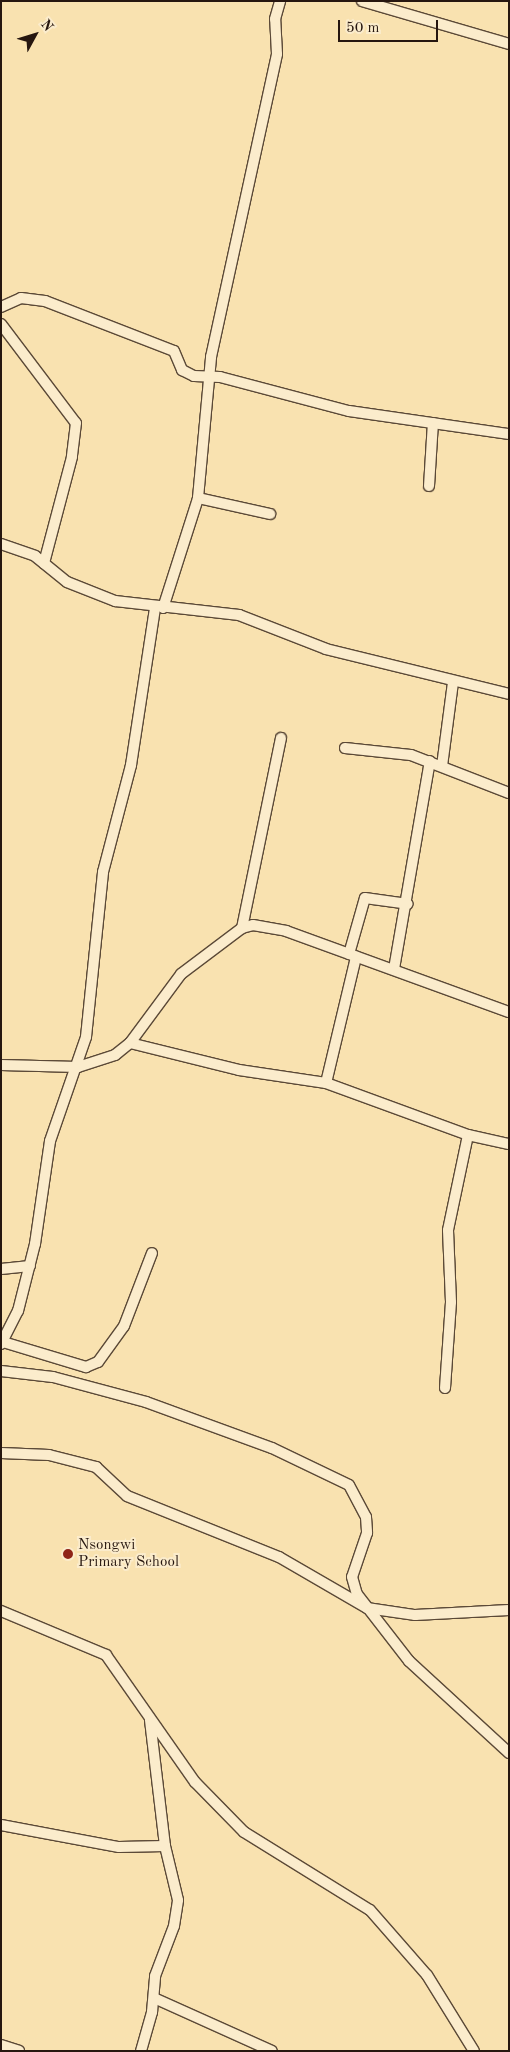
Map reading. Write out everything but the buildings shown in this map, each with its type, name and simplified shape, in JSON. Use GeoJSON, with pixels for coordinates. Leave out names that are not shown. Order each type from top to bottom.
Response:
{"type":"FeatureCollection","features":[{"type":"Feature","properties":{"kind":"street"},"geometry":{"type":"LineString","coordinates":[[152,1254],[124,1326],[112,1349],[98,1362],[86,1367],[2,1343],[14,1324],[30,1266],[50,1141],[78,1067],[98,945],[103,872],[129,772],[159,608],[198,498],[209,375],[277,54],[275,19],[280,1]]}},
{"type":"Feature","properties":{"kind":"street"},"geometry":{"type":"LineString","coordinates":[[362,1],[509,44]]}},
{"type":"Feature","properties":{"kind":"street"},"geometry":{"type":"LineString","coordinates":[[1,308],[21,298],[45,301],[174,351],[187,374],[209,375],[322,406],[509,434]]}},
{"type":"Feature","properties":{"kind":"street"},"geometry":{"type":"LineString","coordinates":[[1,324],[76,423],[72,457],[44,563]]}},
{"type":"Feature","properties":{"kind":"street"},"geometry":{"type":"LineString","coordinates":[[428,486],[434,423]]}},
{"type":"Feature","properties":{"kind":"street"},"geometry":{"type":"LineString","coordinates":[[198,498],[270,514]]}},
{"type":"Feature","properties":{"kind":"street"},"geometry":{"type":"LineString","coordinates":[[1,544],[44,563],[84,590],[159,608],[250,617],[308,644],[453,682],[509,694]]}},
{"type":"Feature","properties":{"kind":"street"},"geometry":{"type":"LineString","coordinates":[[442,766],[453,682]]}},
{"type":"Feature","properties":{"kind":"street"},"geometry":{"type":"LineString","coordinates":[[242,928],[281,738]]}},
{"type":"Feature","properties":{"kind":"street"},"geometry":{"type":"LineString","coordinates":[[345,748],[398,752],[442,766],[509,793]]}},
{"type":"Feature","properties":{"kind":"street"},"geometry":{"type":"LineString","coordinates":[[394,969],[408,904],[430,762]]}},
{"type":"Feature","properties":{"kind":"street"},"geometry":{"type":"LineString","coordinates":[[326,1083],[365,898],[408,904]]}},
{"type":"Feature","properties":{"kind":"street"},"geometry":{"type":"LineString","coordinates":[[1,1065],[78,1067],[115,1055],[130,1043],[173,982],[242,928],[263,924],[394,969],[509,1012]]}},
{"type":"Feature","properties":{"kind":"street"},"geometry":{"type":"LineString","coordinates":[[130,1043],[239,1070],[326,1083],[468,1135],[509,1144]]}},
{"type":"Feature","properties":{"kind":"street"},"geometry":{"type":"LineString","coordinates":[[445,1388],[451,1302],[448,1230],[468,1135]]}},
{"type":"Feature","properties":{"kind":"street"},"geometry":{"type":"LineString","coordinates":[[1,1269],[30,1266]]}},
{"type":"Feature","properties":{"kind":"street"},"geometry":{"type":"LineString","coordinates":[[1,1371],[53,1377],[146,1402],[343,1480],[356,1492],[366,1517],[367,1533],[352,1577],[367,1608],[422,1673],[509,1753]]}},
{"type":"Feature","properties":{"kind":"street"},"geometry":{"type":"LineString","coordinates":[[1,1452],[49,1455],[96,1467],[127,1496],[278,1557],[367,1608],[416,1615],[509,1610]]}},
{"type":"Feature","properties":{"kind":"street"},"geometry":{"type":"LineString","coordinates":[[1,1611],[106,1656],[187,1773],[244,1832],[375,1915],[436,1987],[474,2051]]}},
{"type":"Feature","properties":{"kind":"street"},"geometry":{"type":"LineString","coordinates":[[141,2051],[154,1998],[155,1976],[177,1915],[165,1846],[150,1720]]}},
{"type":"Feature","properties":{"kind":"street"},"geometry":{"type":"LineString","coordinates":[[1,1825],[120,1847],[165,1846]]}},
{"type":"Feature","properties":{"kind":"street"},"geometry":{"type":"LineString","coordinates":[[154,1998],[272,2051]]}},
{"type":"Feature","properties":{"kind":"street"},"geometry":{"type":"LineString","coordinates":[[1,2045],[19,2051]]}},
{"type":"Feature","properties":{"kind":"place","name":"Nsongwi Primary School"},"geometry":{"type":"Point","coordinates":[68,1554]}}]}
